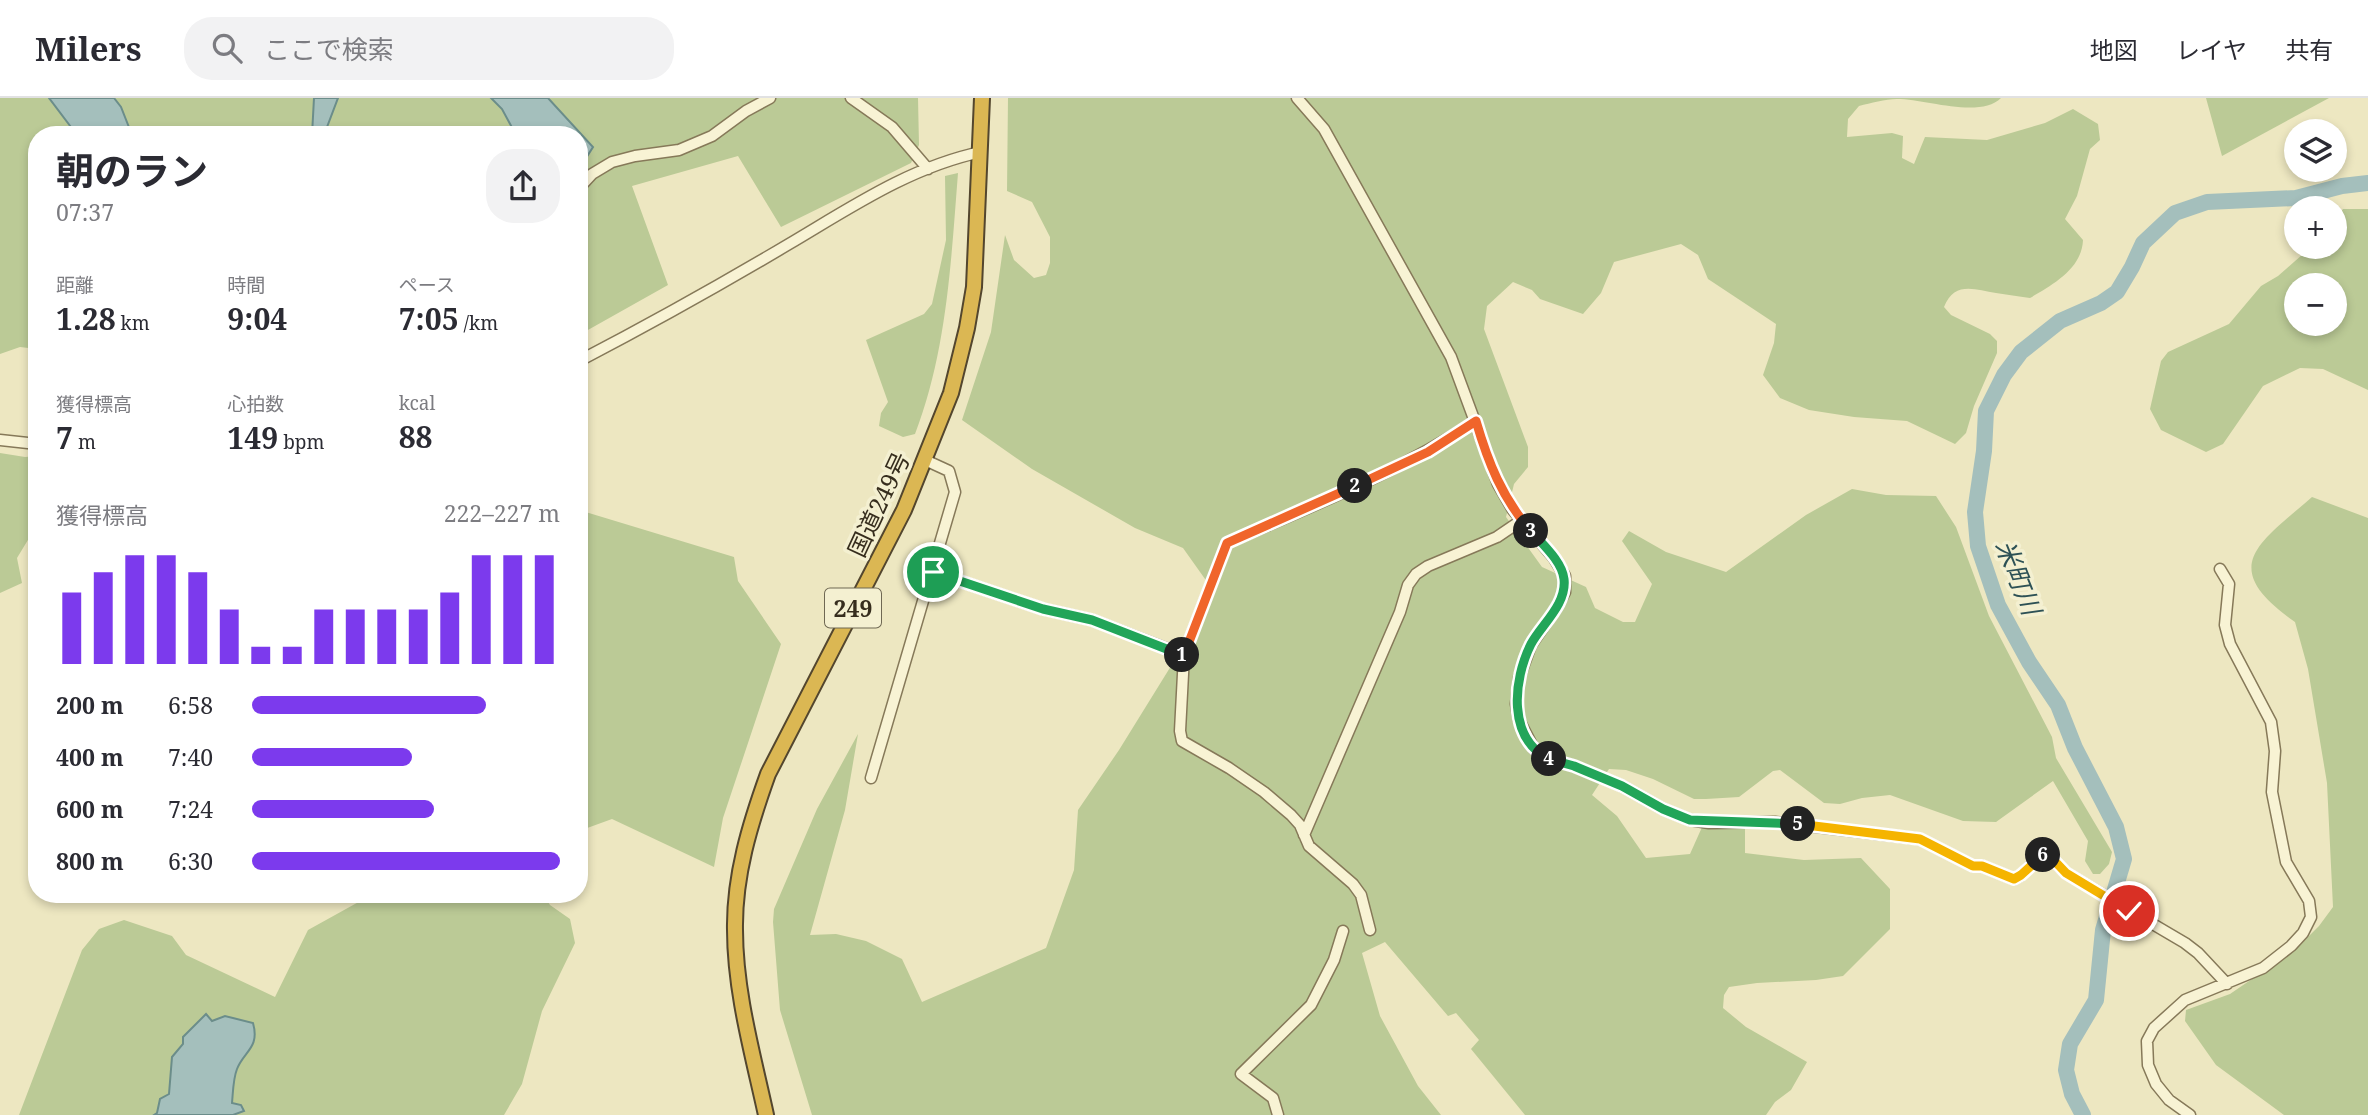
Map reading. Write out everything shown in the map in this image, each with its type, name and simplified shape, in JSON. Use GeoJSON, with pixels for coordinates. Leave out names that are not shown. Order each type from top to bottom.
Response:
{"type":"FeatureCollection","features":[{"type":"Feature","properties":{"kind":"highway","name":"国道249号"},"geometry":{"type":"LineString","coordinates":[[766,1115],[742,1001],[735,930],[741,859],[768,774],[904,510],[951,393],[974,287],[982,98]]}},
{"type":"Feature","properties":{"kind":"street"},"geometry":{"type":"LineString","coordinates":[[588,179],[612,162],[679,150],[712,136],[753,106],[770,98]]}},
{"type":"Feature","properties":{"kind":"street"},"geometry":{"type":"LineString","coordinates":[[851,98],[892,127],[928,169]]}},
{"type":"Feature","properties":{"kind":"street"},"geometry":{"type":"LineString","coordinates":[[1297,98],[1324,129],[1451,357],[1498,484],[1522,520],[1554,558],[1564,576],[1564,592],[1531,645],[1519,678],[1516,704],[1518,720],[1530,743],[1546,758],[1574,766],[1622,786],[1663,809],[1690,820],[1774,822],[1920,839],[1973,866],[1982,866],[2014,879],[2046,852],[2066,873],[2191,948],[2227,984]]}},
{"type":"Feature","properties":{"kind":"street"},"geometry":{"type":"LineString","coordinates":[[588,357],[706,293],[911,174],[950,159],[981,152]]}},
{"type":"Feature","properties":{"kind":"street"},"geometry":{"type":"LineString","coordinates":[[1370,930],[1361,895],[1353,884],[1309,846],[1291,815],[1229,768],[1182,741],[1180,731],[1184,655],[1227,543],[1428,452],[1476,421]]}},
{"type":"Feature","properties":{"kind":"street"},"geometry":{"type":"LineString","coordinates":[[0,440],[28,443]]}},
{"type":"Feature","properties":{"kind":"street"},"geometry":{"type":"LineString","coordinates":[[871,778],[955,492],[949,471],[925,460]]}},
{"type":"Feature","properties":{"kind":"street"},"geometry":{"type":"LineString","coordinates":[[1304,835],[1400,612],[1408,585],[1416,574],[1427,566],[1497,537],[1522,520]]}},
{"type":"Feature","properties":{"kind":"street"},"geometry":{"type":"LineString","coordinates":[[2190,1115],[2169,1100],[2148,1065],[2147,1041],[2154,1028],[2185,1000],[2263,968],[2291,946],[2303,933],[2311,917],[2309,901],[2286,862],[2281,839],[2272,792],[2275,751],[2271,722],[2230,644],[2225,625],[2229,584],[2220,569]]}},
{"type":"Feature","properties":{"kind":"street"},"geometry":{"type":"LineString","coordinates":[[933,572],[1043,609],[1092,620],[1184,655]]}},
{"type":"Feature","properties":{"kind":"street"},"geometry":{"type":"LineString","coordinates":[[1278,1115],[1273,1098],[1241,1074],[1311,1005],[1334,960],[1343,931]]}},
{"type":"Feature","properties":{"kind":"green space"},"geometry":{"type":"Polygon","coordinates":[[[0,98],[314,98],[312,126],[28,126],[28,348],[20,347],[0,354],[0,98]]]}},
{"type":"Feature","properties":{"kind":"green space"},"geometry":{"type":"Polygon","coordinates":[[[338,98],[491,98],[502,109],[511,126],[327,126],[338,98]]]}},
{"type":"Feature","properties":{"kind":"green space"},"geometry":{"type":"Polygon","coordinates":[[[548,98],[918,98],[919,145],[911,163],[781,227],[738,156],[632,186],[668,285],[588,330],[588,155],[593,147],[588,142],[588,126],[574,126],[548,98]]]}},
{"type":"Feature","properties":{"kind":"green space"},"geometry":{"type":"Polygon","coordinates":[[[1008,98],[2001,98],[1992,104],[1967,108],[1897,99],[1859,106],[1848,119],[1847,137],[1892,133],[1903,136],[1902,158],[1914,164],[1925,137],[1987,140],[2045,123],[2073,109],[2098,124],[2100,140],[2090,149],[2077,196],[2065,219],[2083,240],[2072,268],[2030,298],[1966,289],[1953,293],[1944,307],[1951,315],[1990,334],[1997,341],[1997,353],[1974,406],[1966,433],[1955,444],[1907,421],[1809,410],[1780,398],[1763,375],[1774,343],[1776,324],[1708,279],[1698,255],[1681,244],[1614,262],[1601,293],[1583,314],[1540,299],[1532,290],[1513,282],[1487,306],[1484,329],[1528,447],[1528,467],[1514,484],[1506,517],[1542,567],[1586,587],[1595,608],[1623,622],[1635,622],[1652,584],[1622,541],[1629,531],[1666,552],[1726,572],[1806,515],[1852,489],[1886,495],[1936,496],[1956,527],[1989,616],[2052,737],[2056,758],[2112,852],[2109,864],[2100,874],[2093,874],[2085,861],[2088,841],[2053,781],[1996,822],[1963,821],[1890,795],[1840,804],[1824,803],[1780,770],[1773,771],[1739,797],[1694,799],[1653,779],[1626,770],[1609,769],[1592,795],[1617,816],[1646,858],[1690,854],[1707,816],[1745,817],[1745,853],[1804,860],[1861,858],[1890,889],[1890,929],[1843,976],[1729,987],[1724,995],[1723,1008],[1746,1027],[1807,1062],[1791,1090],[1775,1102],[1766,1115],[1525,1115],[1471,1049],[1479,1040],[1456,1013],[1448,1016],[1385,942],[1362,953],[1380,1016],[1418,1086],[1441,1115],[812,1115],[780,1010],[774,909],[817,809],[858,734],[845,810],[810,935],[836,934],[866,941],[902,959],[922,1002],[1046,948],[1074,870],[1078,810],[1171,666],[1210,586],[1183,548],[1135,528],[1032,469],[962,420],[991,332],[1005,235],[1014,260],[1034,278],[1046,275],[1050,263],[1050,237],[1032,202],[1007,191],[1008,98]]]}},
{"type":"Feature","properties":{"kind":"green space"},"geometry":{"type":"Polygon","coordinates":[[[2206,98],[2329,98],[2290,119],[2284,119],[2284,122],[2222,156],[2206,98]]]}},
{"type":"Feature","properties":{"kind":"green space"},"geometry":{"type":"Polygon","coordinates":[[[958,173],[941,338],[926,403],[915,434],[903,437],[879,426],[881,413],[888,402],[866,340],[924,314],[932,304],[946,240],[945,176],[958,173]]]}},
{"type":"Feature","properties":{"kind":"green space"},"geometry":{"type":"Polygon","coordinates":[[[2347,209],[2368,209],[2368,390],[2323,369],[2300,368],[2263,386],[2223,444],[2206,452],[2161,430],[2150,409],[2161,361],[2168,352],[2229,324],[2261,286],[2278,276],[2297,259],[2347,259],[2347,209]]]}},
{"type":"Feature","properties":{"kind":"green space"},"geometry":{"type":"Polygon","coordinates":[[[0,453],[28,457],[28,540],[17,558],[22,583],[0,593],[0,453]]]}},
{"type":"Feature","properties":{"kind":"green space"},"geometry":{"type":"Polygon","coordinates":[[[2312,497],[2368,518],[2368,1115],[2284,1115],[2216,1065],[2185,1021],[2186,1010],[2230,994],[2296,949],[2333,907],[2327,783],[2308,669],[2295,622],[2271,603],[2257,586],[2252,571],[2254,557],[2262,543],[2312,497]]]}},
{"type":"Feature","properties":{"kind":"green space"},"geometry":{"type":"Polygon","coordinates":[[[588,513],[734,557],[738,581],[781,644],[723,818],[714,867],[612,819],[588,828],[588,513]]]}},
{"type":"Feature","properties":{"kind":"green space"},"geometry":{"type":"Polygon","coordinates":[[[357,903],[549,903],[570,919],[575,943],[542,1011],[522,1084],[504,1115],[19,1115],[82,950],[99,929],[124,920],[172,936],[186,955],[275,997],[308,930],[357,903]]]}},
{"type":"Feature","properties":{"kind":"water"},"geometry":{"type":"Polygon","coordinates":[[[49,98],[114,98],[128,126],[70,126],[49,98]]]}},
{"type":"Feature","properties":{"kind":"water"},"geometry":{"type":"Polygon","coordinates":[[[314,98],[338,98],[327,126],[312,126],[314,98]]]}},
{"type":"Feature","properties":{"kind":"water"},"geometry":{"type":"Polygon","coordinates":[[[491,98],[548,98],[574,126],[511,126],[502,109],[491,98]]]}},
{"type":"Feature","properties":{"kind":"water"},"geometry":{"type":"Polygon","coordinates":[[[588,142],[593,147],[588,155],[588,142]]]}},
{"type":"Feature","properties":{"kind":"water"},"geometry":{"type":"Polygon","coordinates":[[[206,1014],[212,1021],[225,1016],[253,1023],[253,1044],[237,1069],[233,1086],[232,1103],[241,1105],[244,1111],[233,1115],[154,1115],[157,1113],[160,1099],[169,1094],[172,1057],[183,1044],[183,1037],[206,1014]]]}},
{"type":"Feature","properties":{"kind":"waterway","name":"米町川"},"geometry":{"type":"LineString","coordinates":[[2083,1115],[2072,1094],[2066,1070],[2070,1044],[2096,1000],[2103,930],[2124,859],[2116,827],[2075,748],[2058,705],[2029,662],[1998,605],[1978,546],[1975,512],[1984,451],[1986,411],[2004,375],[2021,352],[2060,321],[2101,303],[2117,292],[2143,243],[2175,213],[2207,202],[2296,198],[2342,186],[2368,183]]}},
{"type":"Feature","properties":{"kind":"route"},"geometry":{"type":"LineString","coordinates":[[933,572],[1043,609],[1092,620],[1184,655],[1227,543],[1428,452],[1476,421],[1498,484],[1513,510],[1554,558],[1564,576],[1564,592],[1531,645],[1519,678],[1516,704],[1518,720],[1534,749],[1546,758],[1574,766],[1622,786],[1663,809],[1690,820],[1774,822],[1920,839],[1973,866],[1982,866],[2001,876],[2014,879],[2046,852],[2066,873],[2129,911]]}}]}
